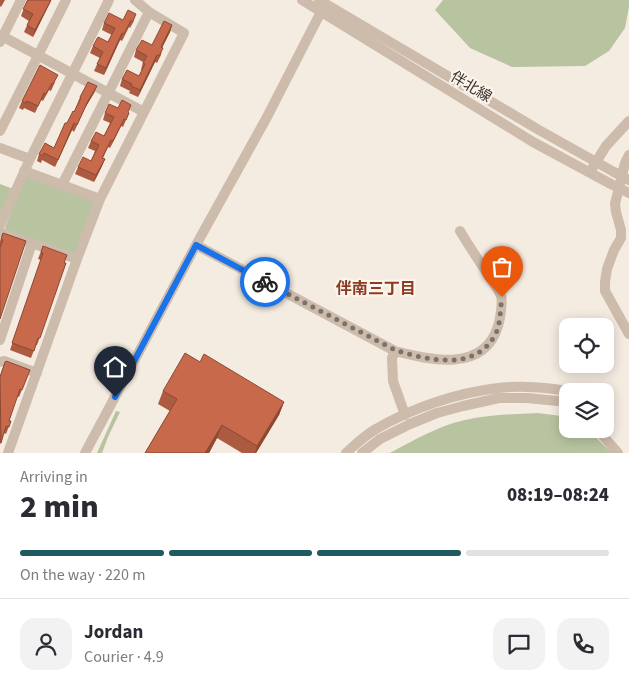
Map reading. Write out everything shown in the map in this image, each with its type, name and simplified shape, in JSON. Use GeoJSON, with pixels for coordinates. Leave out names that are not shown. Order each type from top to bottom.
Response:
{"type":"FeatureCollection","features":[{"type":"Feature","properties":{"kind":"street"},"geometry":{"type":"LineString","coordinates":[[21,0],[1,38],[38,55],[144,112]]}},
{"type":"Feature","properties":{"kind":"street"},"geometry":{"type":"LineString","coordinates":[[0,132],[66,0]]}},
{"type":"Feature","properties":{"kind":"street"},"geometry":{"type":"LineString","coordinates":[[0,225],[24,171],[109,0]]}},
{"type":"Feature","properties":{"kind":"street"},"geometry":{"type":"LineString","coordinates":[[8,453],[100,199],[184,33],[148,12],[135,0]]}},
{"type":"Feature","properties":{"kind":"street","name":"伴北線"},"geometry":{"type":"LineString","coordinates":[[302,0],[321,5],[629,180]]}},
{"type":"Feature","properties":{"kind":"street"},"geometry":{"type":"LineString","coordinates":[[85,453],[267,117],[321,5]]}},
{"type":"Feature","properties":{"kind":"street","name":"伴北線"},"geometry":{"type":"LineString","coordinates":[[321,5],[534,142],[629,192]]}},
{"type":"Feature","properties":{"kind":"street"},"geometry":{"type":"LineString","coordinates":[[62,185],[148,12]]}},
{"type":"Feature","properties":{"kind":"street"},"geometry":{"type":"LineString","coordinates":[[589,172],[606,146],[629,121]]}},
{"type":"Feature","properties":{"kind":"street"},"geometry":{"type":"LineString","coordinates":[[0,148],[30,159]]}},
{"type":"Feature","properties":{"kind":"street"},"geometry":{"type":"LineString","coordinates":[[629,155],[625,163],[615,204],[622,230],[621,238],[607,269],[605,291],[629,334]]}},
{"type":"Feature","properties":{"kind":"street"},"geometry":{"type":"LineString","coordinates":[[24,171],[100,199]]}},
{"type":"Feature","properties":{"kind":"street"},"geometry":{"type":"LineString","coordinates":[[196,245],[395,350],[419,357],[442,360],[463,359],[479,353],[496,334],[502,297],[460,231]]}},
{"type":"Feature","properties":{"kind":"street"},"geometry":{"type":"LineString","coordinates":[[0,232],[77,260]]}},
{"type":"Feature","properties":{"kind":"street"},"geometry":{"type":"LineString","coordinates":[[0,340],[32,244]]}},
{"type":"Feature","properties":{"kind":"street"},"geometry":{"type":"LineString","coordinates":[[395,350],[392,358],[393,381],[405,415]]}},
{"type":"Feature","properties":{"kind":"street"},"geometry":{"type":"LineString","coordinates":[[0,362],[4,361],[37,373]]}},
{"type":"Feature","properties":{"kind":"street"},"geometry":{"type":"LineString","coordinates":[[346,453],[374,430],[405,415],[461,395],[498,388],[527,387],[559,390]]}},
{"type":"Feature","properties":{"kind":"street"},"geometry":{"type":"LineString","coordinates":[[362,453],[380,439],[410,424],[437,413],[463,406],[499,398],[559,401]]}},
{"type":"Feature","properties":{"kind":"street"},"geometry":{"type":"LineString","coordinates":[[605,438],[618,453]]}},
{"type":"Feature","properties":{"kind":"green space"},"geometry":{"type":"Polygon","coordinates":[[[443,0],[629,0],[629,7],[625,28],[609,51],[585,66],[512,67],[470,48],[435,10],[443,0]]]}},
{"type":"Feature","properties":{"kind":"green space"},"geometry":{"type":"Polygon","coordinates":[[[29,176],[91,198],[94,203],[77,252],[72,254],[8,232],[5,227],[24,179],[29,176]]]}},
{"type":"Feature","properties":{"kind":"green space"},"geometry":{"type":"Polygon","coordinates":[[[0,184],[16,190],[0,225],[0,184]]]}},
{"type":"Feature","properties":{"kind":"green space"},"geometry":{"type":"Polygon","coordinates":[[[116,411],[120,412],[102,453],[97,453],[116,411]]]}},
{"type":"Feature","properties":{"kind":"green space"},"geometry":{"type":"Polygon","coordinates":[[[538,413],[559,416],[559,438],[596,438],[612,453],[390,453],[445,426],[474,418],[538,413]]]}},
{"type":"Feature","properties":{"kind":"building"},"geometry":{"type":"Polygon","coordinates":[[[28,0],[51,0],[35,30],[27,25],[33,14],[23,9],[28,0]]]}},
{"type":"Feature","properties":{"kind":"building"},"geometry":{"type":"Polygon","coordinates":[[[128,10],[136,14],[133,21],[131,20],[124,34],[122,33],[106,68],[97,64],[103,52],[93,46],[98,37],[108,42],[115,28],[104,23],[109,13],[123,20],[128,10]]]}},
{"type":"Feature","properties":{"kind":"building"},"geometry":{"type":"Polygon","coordinates":[[[164,21],[172,25],[161,47],[163,48],[159,56],[157,55],[140,90],[122,79],[127,70],[139,76],[147,56],[136,50],[142,40],[152,45],[164,21]]]}},
{"type":"Feature","properties":{"kind":"building"},"geometry":{"type":"Polygon","coordinates":[[[40,65],[58,75],[46,94],[44,93],[38,106],[22,101],[40,65]]]}},
{"type":"Feature","properties":{"kind":"building"},"geometry":{"type":"Polygon","coordinates":[[[88,82],[97,86],[77,125],[74,123],[58,160],[44,153],[43,156],[39,154],[45,143],[54,148],[65,123],[67,123],[74,112],[88,82]]]}},
{"type":"Feature","properties":{"kind":"building"},"geometry":{"type":"Polygon","coordinates":[[[122,100],[131,105],[129,113],[113,141],[111,140],[102,158],[105,159],[96,175],[78,167],[83,157],[91,161],[99,145],[91,141],[96,132],[104,136],[114,117],[105,113],[109,104],[118,108],[122,100]]]}},
{"type":"Feature","properties":{"kind":"building"},"geometry":{"type":"Polygon","coordinates":[[[3,233],[26,241],[0,319],[0,248],[3,233]]]}},
{"type":"Feature","properties":{"kind":"building"},"geometry":{"type":"Polygon","coordinates":[[[43,246],[67,255],[64,263],[66,263],[34,351],[12,343],[43,253],[41,252],[43,246]]]}},
{"type":"Feature","properties":{"kind":"building"},"geometry":{"type":"Polygon","coordinates":[[[185,353],[200,362],[204,354],[284,402],[257,446],[222,425],[205,453],[145,453],[177,399],[163,391],[185,353]]]}},
{"type":"Feature","properties":{"kind":"building"},"geometry":{"type":"Polygon","coordinates":[[[6,361],[30,370],[22,390],[20,389],[9,421],[11,421],[9,427],[6,426],[1,443],[0,377],[6,361]]]}},
{"type":"Feature","properties":{"kind":"way so far"},"geometry":{"type":"LineString","coordinates":[[265,282],[395,350],[419,357],[442,360],[463,359],[479,353],[489,344],[496,334],[502,297]]}},
{"type":"Feature","properties":{"kind":"district","name":"伴南三丁目"},"geometry":{"type":"Point","coordinates":[376,289]}},
{"type":"Feature","properties":{"kind":"route"},"geometry":{"type":"LineString","coordinates":[[115,397],[196,245],[265,282]]}}]}
